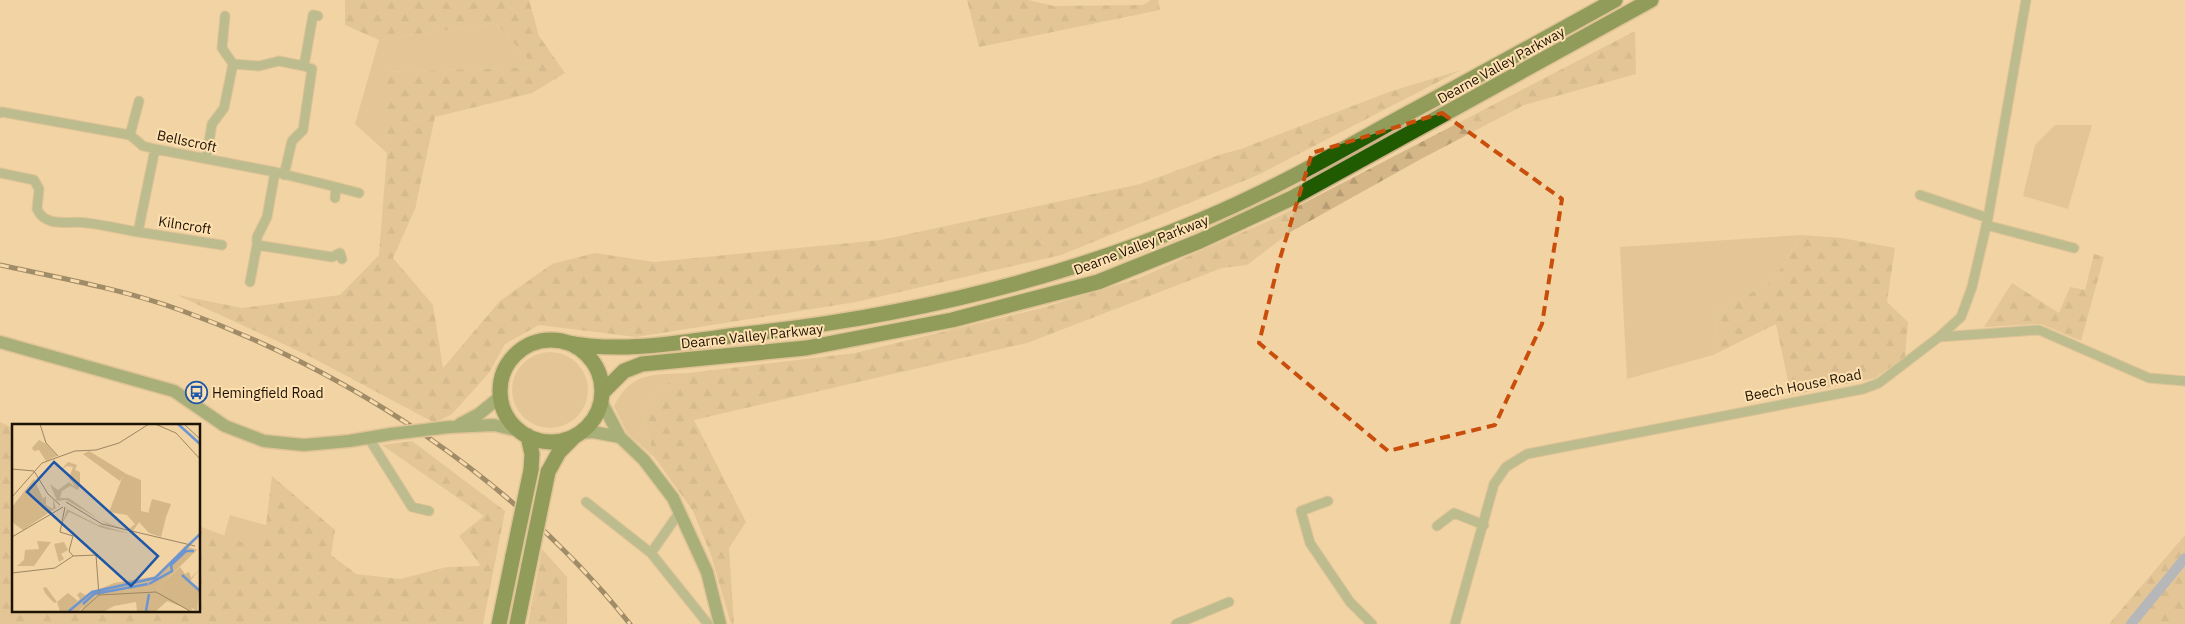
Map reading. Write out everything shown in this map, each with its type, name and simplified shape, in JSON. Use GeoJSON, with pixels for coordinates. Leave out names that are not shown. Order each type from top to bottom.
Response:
{"type":"FeatureCollection","features":[{"type":"Feature","properties":{"kind":"highway","name":"Dearne Valley Parkway"},"geometry":{"type":"LineString","coordinates":[[564,342],[584,346],[631,347],[806,328],[958,298],[1082,264],[1202,220],[1300,174],[1615,0]]}},
{"type":"Feature","properties":{"kind":"highway","name":"Dearne Valley Parkway"},"geometry":{"type":"LineString","coordinates":[[601,397],[624,371],[642,364],[806,348],[952,320],[1098,282],[1200,241],[1292,198],[1651,0]]}},
{"type":"Feature","properties":{"kind":"highway"},"geometry":{"type":"LineString","coordinates":[[500,624],[531,470],[532,454],[524,434],[507,416],[501,396],[504,374],[517,353],[539,342],[564,342],[584,352],[592,361],[601,382],[601,397],[593,419],[560,452],[548,472],[517,624]]}},
{"type":"Feature","properties":{"kind":"highway"},"geometry":{"type":"LineString","coordinates":[[524,434],[552,442],[577,435]]}},
{"type":"Feature","properties":{"kind":"street","name":"Beech House Road"},"geometry":{"type":"LineString","coordinates":[[1455,624],[1494,484],[1506,467],[1527,454],[1862,389],[1879,383],[1939,337],[1961,317],[1972,287],[1987,221],[2026,0]]}},
{"type":"Feature","properties":{"kind":"street"},"geometry":{"type":"LineString","coordinates":[[304,66],[313,15],[318,16]]}},
{"type":"Feature","properties":{"kind":"street"},"geometry":{"type":"LineString","coordinates":[[206,159],[212,124],[224,108],[233,64],[222,48],[225,16]]}},
{"type":"Feature","properties":{"kind":"street"},"geometry":{"type":"LineString","coordinates":[[233,64],[259,66],[279,61],[312,69],[303,130],[292,141],[267,217],[257,237],[250,282]]}},
{"type":"Feature","properties":{"kind":"street"},"geometry":{"type":"LineString","coordinates":[[130,134],[140,101]]}},
{"type":"Feature","properties":{"kind":"street","name":"Bellscroft"},"geometry":{"type":"LineString","coordinates":[[0,113],[130,134],[143,146],[280,173],[359,192]]}},
{"type":"Feature","properties":{"kind":"street","name":"Kilncroft"},"geometry":{"type":"LineString","coordinates":[[155,149],[138,232],[222,245]]}},
{"type":"Feature","properties":{"kind":"street"},"geometry":{"type":"LineString","coordinates":[[0,173],[34,180],[39,190],[37,209],[43,218],[67,224],[84,222],[138,232]]}},
{"type":"Feature","properties":{"kind":"street"},"geometry":{"type":"LineString","coordinates":[[334,198],[336,187]]}},
{"type":"Feature","properties":{"kind":"street"},"geometry":{"type":"LineString","coordinates":[[1920,195],[1987,221],[2074,248]]}},
{"type":"Feature","properties":{"kind":"street"},"geometry":{"type":"LineString","coordinates":[[257,245],[332,258],[340,253],[342,259]]}},
{"type":"Feature","properties":{"kind":"street"},"geometry":{"type":"LineString","coordinates":[[1939,337],[2039,330],[2149,378],[2185,381]]}},
{"type":"Feature","properties":{"kind":"street"},"geometry":{"type":"LineString","coordinates":[[0,342],[174,391],[225,426],[264,440],[304,445],[451,427],[494,425],[524,434]]}},
{"type":"Feature","properties":{"kind":"street"},"geometry":{"type":"LineString","coordinates":[[451,427],[479,414],[501,396]]}},
{"type":"Feature","properties":{"kind":"street"},"geometry":{"type":"LineString","coordinates":[[601,397],[620,437],[644,460],[673,498],[707,572],[720,624]]}},
{"type":"Feature","properties":{"kind":"street"},"geometry":{"type":"LineString","coordinates":[[577,435],[593,432],[620,437]]}},
{"type":"Feature","properties":{"kind":"street"},"geometry":{"type":"LineString","coordinates":[[368,437],[412,507],[429,511]]}},
{"type":"Feature","properties":{"kind":"street"},"geometry":{"type":"LineString","coordinates":[[1328,501],[1301,511],[1310,542],[1350,602],[1372,624]]}},
{"type":"Feature","properties":{"kind":"street"},"geometry":{"type":"LineString","coordinates":[[586,502],[651,553],[708,624]]}},
{"type":"Feature","properties":{"kind":"street"},"geometry":{"type":"LineString","coordinates":[[651,553],[680,513]]}},
{"type":"Feature","properties":{"kind":"street"},"geometry":{"type":"LineString","coordinates":[[1437,526],[1454,513],[1484,525]]}},
{"type":"Feature","properties":{"kind":"street"},"geometry":{"type":"LineString","coordinates":[[1176,624],[1229,602]]}},
{"type":"Feature","properties":{"kind":"highlighted area"},"geometry":{"type":"Polygon","coordinates":[[[1442,113],[1562,199],[1542,324],[1495,425],[1388,451],[1259,343],[1278,265],[1312,153],[1442,113]]]}},
{"type":"Feature","properties":{"kind":"green space"},"geometry":{"type":"Polygon","coordinates":[[[345,0],[529,0],[539,36],[565,73],[532,93],[435,117],[415,209],[393,258],[433,305],[443,368],[500,301],[552,264],[595,253],[654,262],[881,240],[1140,184],[1241,149],[1389,92],[1461,70],[1258,175],[1061,255],[856,302],[636,337],[539,325],[505,344],[489,373],[452,414],[435,423],[307,355],[177,295],[242,308],[340,295],[379,255],[387,153],[384,72],[535,67],[496,23],[379,40],[345,25],[345,0]]]}},
{"type":"Feature","properties":{"kind":"green space"},"geometry":{"type":"Polygon","coordinates":[[[967,0],[1028,0],[1054,6],[1143,5],[1151,0],[1158,0],[1160,10],[979,47],[967,0]]]}},
{"type":"Feature","properties":{"kind":"green space"},"geometry":{"type":"Polygon","coordinates":[[[496,23],[535,67],[385,72],[387,153],[355,124],[379,40],[496,23]]]}},
{"type":"Feature","properties":{"kind":"green space"},"geometry":{"type":"Polygon","coordinates":[[[1635,31],[1636,74],[1524,105],[1421,159],[1292,231],[1247,265],[1222,268],[1027,343],[694,420],[746,522],[729,548],[734,624],[731,624],[711,555],[693,511],[655,458],[642,414],[664,385],[689,373],[855,353],[1042,308],[1139,278],[1277,217],[1635,31]]]}},
{"type":"Feature","properties":{"kind":"green space"},"geometry":{"type":"Polygon","coordinates":[[[2055,125],[2092,125],[2068,209],[2023,196],[2035,145],[2055,125]]]}},
{"type":"Feature","properties":{"kind":"green space"},"geometry":{"type":"Polygon","coordinates":[[[1801,235],[1774,280],[1718,311],[1713,355],[1627,379],[1620,247],[1801,235]]]}},
{"type":"Feature","properties":{"kind":"green space"},"geometry":{"type":"Polygon","coordinates":[[[1801,235],[1842,238],[1895,248],[1887,302],[1908,322],[1905,357],[1875,378],[1791,395],[1776,324],[1713,355],[1718,311],[1774,280],[1801,235]]]}},
{"type":"Feature","properties":{"kind":"green space"},"geometry":{"type":"Polygon","coordinates":[[[2094,254],[2104,257],[2081,341],[2041,324],[1984,327],[2012,283],[2059,313],[2070,287],[2085,290],[2094,254]]]}},
{"type":"Feature","properties":{"kind":"green space"},"geometry":{"type":"Polygon","coordinates":[[[543,352],[557,352],[571,358],[582,369],[588,383],[585,405],[577,417],[557,428],[543,428],[529,422],[518,411],[512,397],[512,383],[518,369],[529,358],[543,352]]]}},
{"type":"Feature","properties":{"kind":"green space"},"geometry":{"type":"Polygon","coordinates":[[[689,373],[664,385],[642,414],[655,458],[627,433],[614,406],[628,386],[645,377],[689,373]]]}},
{"type":"Feature","properties":{"kind":"green space"},"geometry":{"type":"Polygon","coordinates":[[[0,422],[12,427],[12,612],[200,612],[200,526],[263,550],[272,476],[335,530],[331,555],[356,574],[400,579],[447,567],[481,566],[459,536],[484,516],[382,445],[412,441],[505,511],[483,624],[0,624],[0,422]]]}},
{"type":"Feature","properties":{"kind":"green space"},"geometry":{"type":"Polygon","coordinates":[[[230,515],[272,527],[265,552],[223,540],[230,515]]]}},
{"type":"Feature","properties":{"kind":"green space"},"geometry":{"type":"Polygon","coordinates":[[[2185,535],[2185,624],[2109,624],[2185,535]]]}},
{"type":"Feature","properties":{"kind":"green space"},"geometry":{"type":"Polygon","coordinates":[[[542,549],[567,577],[567,624],[528,624],[542,549]]]}},
{"type":"Feature","properties":{"kind":"waterway"},"geometry":{"type":"LineString","coordinates":[[2131,624],[2185,558]]}},
{"type":"Feature","properties":{"kind":"railway"},"geometry":{"type":"LineString","coordinates":[[0,265],[113,290],[180,310],[244,335],[307,365],[368,399],[426,436],[482,478],[535,523],[585,572],[630,624]]}},
{"type":"Feature","properties":{"kind":"place","name":"Hemingfield Road"},"geometry":{"type":"Point","coordinates":[196,393]}}]}
